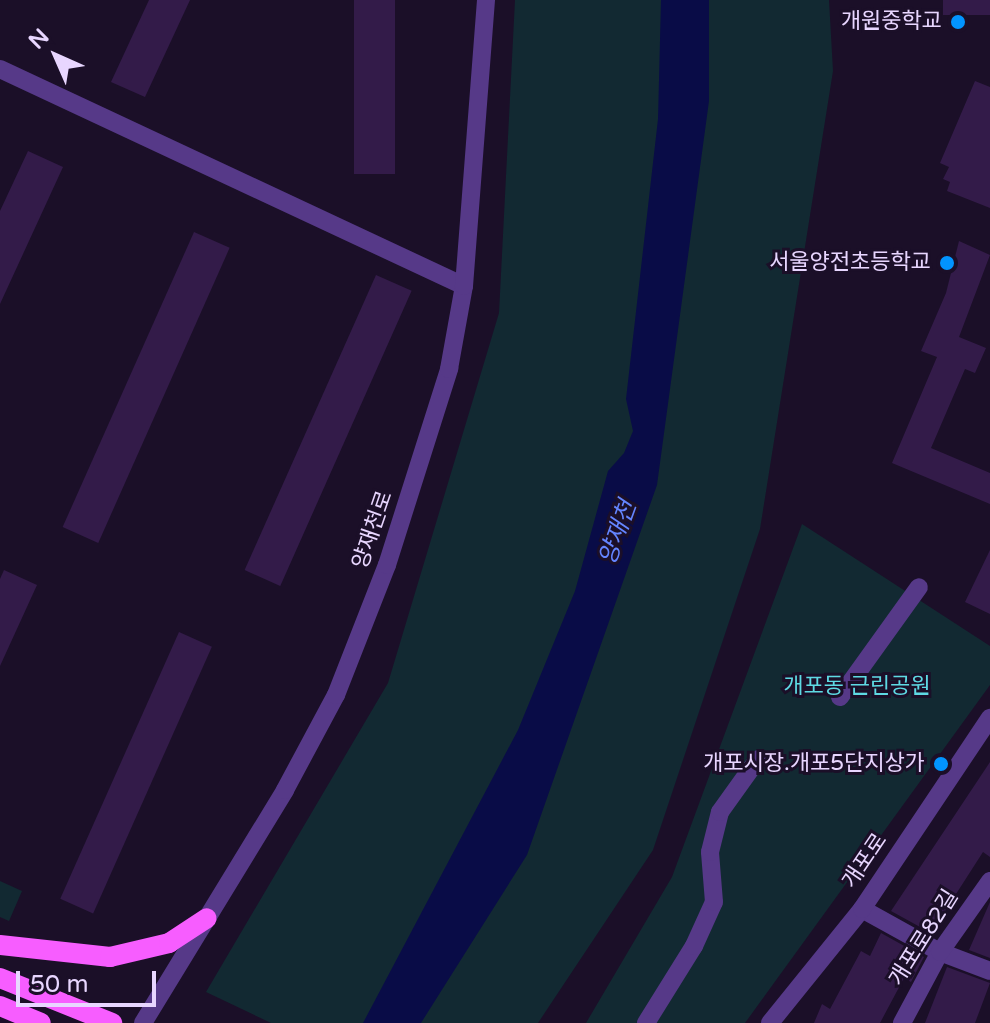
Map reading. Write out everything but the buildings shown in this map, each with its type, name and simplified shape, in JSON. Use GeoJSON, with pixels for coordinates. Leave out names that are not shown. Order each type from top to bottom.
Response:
{"type":"FeatureCollection","features":[{"type":"Feature","properties":{"kind":"main road"},"geometry":{"type":"LineString","coordinates":[[0,945],[110,957],[169,943],[207,918]]}},
{"type":"Feature","properties":{"kind":"main road"},"geometry":{"type":"LineString","coordinates":[[0,978],[112,1023]]}},
{"type":"Feature","properties":{"kind":"main road"},"geometry":{"type":"LineString","coordinates":[[0,1006],[41,1023]]}},
{"type":"Feature","properties":{"kind":"street","name":"양재천로"},"geometry":{"type":"LineString","coordinates":[[143,1023],[336,695],[428,444],[464,286],[486,0]]}},
{"type":"Feature","properties":{"kind":"street"},"geometry":{"type":"LineString","coordinates":[[0,69],[464,286]]}},
{"type":"Feature","properties":{"kind":"street"},"geometry":{"type":"LineString","coordinates":[[840,697],[919,587]]}},
{"type":"Feature","properties":{"kind":"street","name":"개포로"},"geometry":{"type":"LineString","coordinates":[[770,1023],[862,909],[990,718]]}},
{"type":"Feature","properties":{"kind":"street"},"geometry":{"type":"LineString","coordinates":[[646,1023],[694,946],[714,902],[710,852],[720,812],[758,759]]}},
{"type":"Feature","properties":{"kind":"street","name":"개포로82길"},"geometry":{"type":"LineString","coordinates":[[902,1023],[940,952],[990,881]]}},
{"type":"Feature","properties":{"kind":"street"},"geometry":{"type":"LineString","coordinates":[[862,909],[940,952],[990,971]]}},
{"type":"Feature","properties":{"kind":"green space"},"geometry":{"type":"Polygon","coordinates":[[[515,0],[829,0],[833,71],[760,529],[653,850],[538,1023],[271,1023],[206,992],[388,683],[499,313],[515,0]]]}},
{"type":"Feature","properties":{"kind":"green space","name":"개포동 근린공원"},"geometry":{"type":"Polygon","coordinates":[[[802,524],[990,646],[990,685],[745,1023],[586,1023],[672,877],[802,524]]]}},
{"type":"Feature","properties":{"kind":"green space"},"geometry":{"type":"Polygon","coordinates":[[[0,881],[22,891],[9,921],[0,917],[0,881]]]}},
{"type":"Feature","properties":{"kind":"water","name":"양재천"},"geometry":{"type":"Polygon","coordinates":[[[661,0],[709,0],[709,101],[657,485],[527,855],[421,1023],[363,1023],[518,730],[575,591],[608,471],[624,453],[633,431],[626,399],[658,119],[661,0]]]}},
{"type":"Feature","properties":{"kind":"place","name":"개원중학교"},"geometry":{"type":"Point","coordinates":[958,22]}},
{"type":"Feature","properties":{"kind":"place","name":"서울양전초등학교"},"geometry":{"type":"Point","coordinates":[947,263]}},
{"type":"Feature","properties":{"kind":"place","name":"개포시장.개포5단지상가"},"geometry":{"type":"Point","coordinates":[941,764]}}]}
